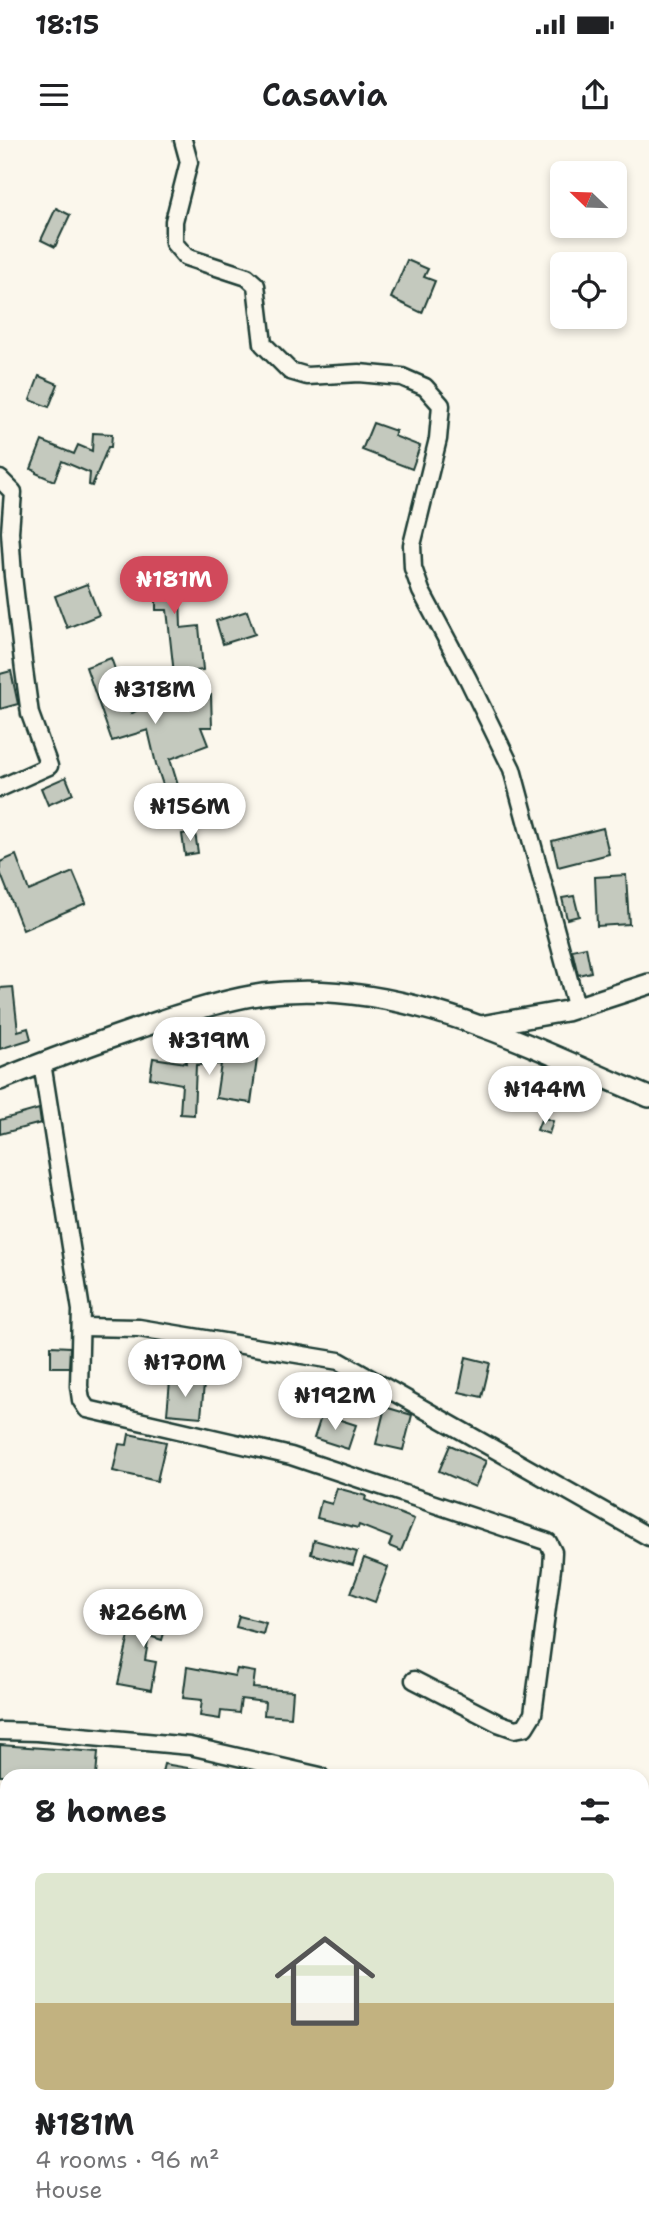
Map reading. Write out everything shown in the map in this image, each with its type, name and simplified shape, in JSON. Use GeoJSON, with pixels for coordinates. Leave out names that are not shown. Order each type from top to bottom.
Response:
{"type":"FeatureCollection","features":[{"type":"Feature","properties":{"kind":"street"},"geometry":{"type":"LineString","coordinates":[[183,140],[189,162],[174,221],[174,243],[186,257],[247,277],[256,285],[263,344],[290,371],[307,376],[359,373],[402,377],[425,387],[441,405],[438,439],[412,545],[413,568],[421,591],[512,769],[575,1002]]}},
{"type":"Feature","properties":{"kind":"street"},"geometry":{"type":"LineString","coordinates":[[0,479],[13,492],[6,578],[30,714],[49,766],[0,788]]}},
{"type":"Feature","properties":{"kind":"street"},"geometry":{"type":"LineString","coordinates":[[481,1026],[566,1011],[649,984]]}},
{"type":"Feature","properties":{"kind":"street"},"geometry":{"type":"LineString","coordinates":[[0,1080],[205,1007],[263,994],[315,992],[363,995],[424,1008],[481,1026],[649,1097]]}},
{"type":"Feature","properties":{"kind":"street"},"geometry":{"type":"LineString","coordinates":[[42,1063],[81,1310],[79,1386],[80,1400],[87,1409],[291,1456],[548,1542],[553,1552],[552,1569],[533,1714],[525,1727],[515,1729],[498,1723],[414,1680]]}},
{"type":"Feature","properties":{"kind":"street"},"geometry":{"type":"LineString","coordinates":[[82,1327],[139,1328],[339,1362],[649,1537]]}},
{"type":"Feature","properties":{"kind":"street"},"geometry":{"type":"LineString","coordinates":[[0,1731],[190,1746],[290,1769]]}},
{"type":"Feature","properties":{"kind":"building"},"geometry":{"type":"Polygon","coordinates":[[[56,208],[70,215],[55,247],[41,240],[56,208]]]}},
{"type":"Feature","properties":{"kind":"building"},"geometry":{"type":"Polygon","coordinates":[[[407,260],[428,269],[424,277],[435,281],[422,313],[391,298],[407,260]]]}},
{"type":"Feature","properties":{"kind":"building"},"geometry":{"type":"Polygon","coordinates":[[[39,376],[58,384],[49,407],[30,400],[39,376]]]}},
{"type":"Feature","properties":{"kind":"building"},"geometry":{"type":"Polygon","coordinates":[[[373,423],[396,431],[394,436],[420,446],[412,469],[362,450],[373,423]]]}},
{"type":"Feature","properties":{"kind":"building"},"geometry":{"type":"Polygon","coordinates":[[[93,433],[112,434],[111,447],[108,447],[92,486],[89,485],[90,473],[62,461],[54,481],[31,469],[42,441],[74,454],[78,445],[92,451],[93,433]]]}},
{"type":"Feature","properties":{"kind":"building"},"geometry":{"type":"Polygon","coordinates":[[[179,563],[181,628],[199,626],[203,670],[174,674],[167,610],[156,610],[156,594],[148,594],[148,587],[143,587],[142,564],[179,563]]]}},
{"type":"Feature","properties":{"kind":"building"},"geometry":{"type":"Polygon","coordinates":[[[87,584],[99,615],[67,628],[55,596],[87,584]]]}},
{"type":"Feature","properties":{"kind":"building"},"geometry":{"type":"Polygon","coordinates":[[[247,611],[255,634],[223,644],[216,621],[247,611]]]}},
{"type":"Feature","properties":{"kind":"building"},"geometry":{"type":"Polygon","coordinates":[[[111,658],[131,714],[157,698],[211,695],[212,727],[201,727],[208,745],[170,759],[190,825],[177,828],[148,730],[112,741],[86,667],[111,658]]]}},
{"type":"Feature","properties":{"kind":"building"},"geometry":{"type":"Polygon","coordinates":[[[11,671],[18,704],[0,709],[0,674],[11,671]]]}},
{"type":"Feature","properties":{"kind":"building"},"geometry":{"type":"Polygon","coordinates":[[[66,777],[73,794],[48,805],[41,788],[66,777]]]}},
{"type":"Feature","properties":{"kind":"building"},"geometry":{"type":"Polygon","coordinates":[[[603,828],[609,854],[558,867],[552,841],[603,828]]]}},
{"type":"Feature","properties":{"kind":"building"},"geometry":{"type":"Polygon","coordinates":[[[195,832],[198,853],[185,855],[182,834],[195,832]]]}},
{"type":"Feature","properties":{"kind":"building"},"geometry":{"type":"Polygon","coordinates":[[[16,855],[29,891],[73,872],[86,903],[23,930],[0,872],[0,862],[16,855]]]}},
{"type":"Feature","properties":{"kind":"building"},"geometry":{"type":"Polygon","coordinates":[[[626,875],[629,924],[597,926],[595,877],[626,875]]]}},
{"type":"Feature","properties":{"kind":"building"},"geometry":{"type":"Polygon","coordinates":[[[574,896],[579,916],[567,919],[562,898],[574,896]]]}},
{"type":"Feature","properties":{"kind":"building"},"geometry":{"type":"Polygon","coordinates":[[[586,947],[591,972],[578,975],[572,950],[586,947]]]}},
{"type":"Feature","properties":{"kind":"building"},"geometry":{"type":"Polygon","coordinates":[[[13,987],[18,1031],[28,1028],[31,1039],[0,1049],[0,988],[13,987]]]}},
{"type":"Feature","properties":{"kind":"building"},"geometry":{"type":"Polygon","coordinates":[[[213,1052],[257,1059],[251,1103],[216,1098],[221,1064],[196,1065],[194,1115],[180,1114],[182,1084],[150,1078],[153,1058],[186,1063],[185,1054],[213,1052]]]}},
{"type":"Feature","properties":{"kind":"building"},"geometry":{"type":"Polygon","coordinates":[[[39,1109],[41,1123],[0,1134],[0,1120],[39,1109]]]}},
{"type":"Feature","properties":{"kind":"building"},"geometry":{"type":"Polygon","coordinates":[[[542,1117],[553,1121],[549,1134],[537,1130],[542,1117]]]}},
{"type":"Feature","properties":{"kind":"building"},"geometry":{"type":"Polygon","coordinates":[[[51,1346],[70,1347],[69,1367],[51,1367],[51,1346]]]}},
{"type":"Feature","properties":{"kind":"building"},"geometry":{"type":"Polygon","coordinates":[[[466,1357],[490,1363],[482,1397],[459,1392],[466,1357]]]}},
{"type":"Feature","properties":{"kind":"building"},"geometry":{"type":"Polygon","coordinates":[[[170,1381],[204,1384],[201,1417],[167,1414],[170,1381]]]}},
{"type":"Feature","properties":{"kind":"building"},"geometry":{"type":"Polygon","coordinates":[[[385,1407],[412,1415],[403,1450],[376,1444],[385,1407]]]}},
{"type":"Feature","properties":{"kind":"building"},"geometry":{"type":"Polygon","coordinates":[[[322,1414],[356,1425],[348,1449],[314,1438],[322,1414]]]}},
{"type":"Feature","properties":{"kind":"building"},"geometry":{"type":"Polygon","coordinates":[[[129,1434],[166,1442],[157,1481],[113,1471],[119,1444],[127,1445],[129,1434]]]}},
{"type":"Feature","properties":{"kind":"building"},"geometry":{"type":"Polygon","coordinates":[[[450,1445],[486,1461],[475,1487],[439,1471],[450,1445]]]}},
{"type":"Feature","properties":{"kind":"building"},"geometry":{"type":"Polygon","coordinates":[[[337,1488],[366,1496],[365,1500],[414,1519],[401,1551],[389,1546],[392,1538],[359,1525],[358,1528],[317,1518],[321,1501],[332,1504],[337,1488]]]}},
{"type":"Feature","properties":{"kind":"building"},"geometry":{"type":"Polygon","coordinates":[[[314,1540],[357,1552],[353,1565],[311,1554],[314,1540]]]}},
{"type":"Feature","properties":{"kind":"building"},"geometry":{"type":"Polygon","coordinates":[[[364,1558],[388,1567],[375,1602],[351,1593],[364,1558]]]}},
{"type":"Feature","properties":{"kind":"building"},"geometry":{"type":"Polygon","coordinates":[[[149,1603],[171,1608],[162,1640],[149,1636],[145,1660],[156,1662],[151,1690],[118,1684],[131,1627],[144,1630],[149,1603]]]}},
{"type":"Feature","properties":{"kind":"building"},"geometry":{"type":"Polygon","coordinates":[[[239,1616],[266,1623],[263,1634],[236,1627],[239,1616]]]}},
{"type":"Feature","properties":{"kind":"building"},"geometry":{"type":"Polygon","coordinates":[[[187,1667],[235,1676],[237,1669],[255,1672],[253,1688],[293,1691],[291,1717],[264,1715],[265,1702],[241,1699],[239,1713],[221,1711],[220,1719],[200,1716],[202,1700],[183,1698],[187,1667]]]}},
{"type":"Feature","properties":{"kind":"building"},"geometry":{"type":"Polygon","coordinates":[[[0,1745],[98,1752],[97,1769],[0,1769],[0,1745]]]}},
{"type":"Feature","properties":{"kind":"building"},"geometry":{"type":"Polygon","coordinates":[[[164,1764],[194,1769],[163,1769],[164,1764]]]}}]}
